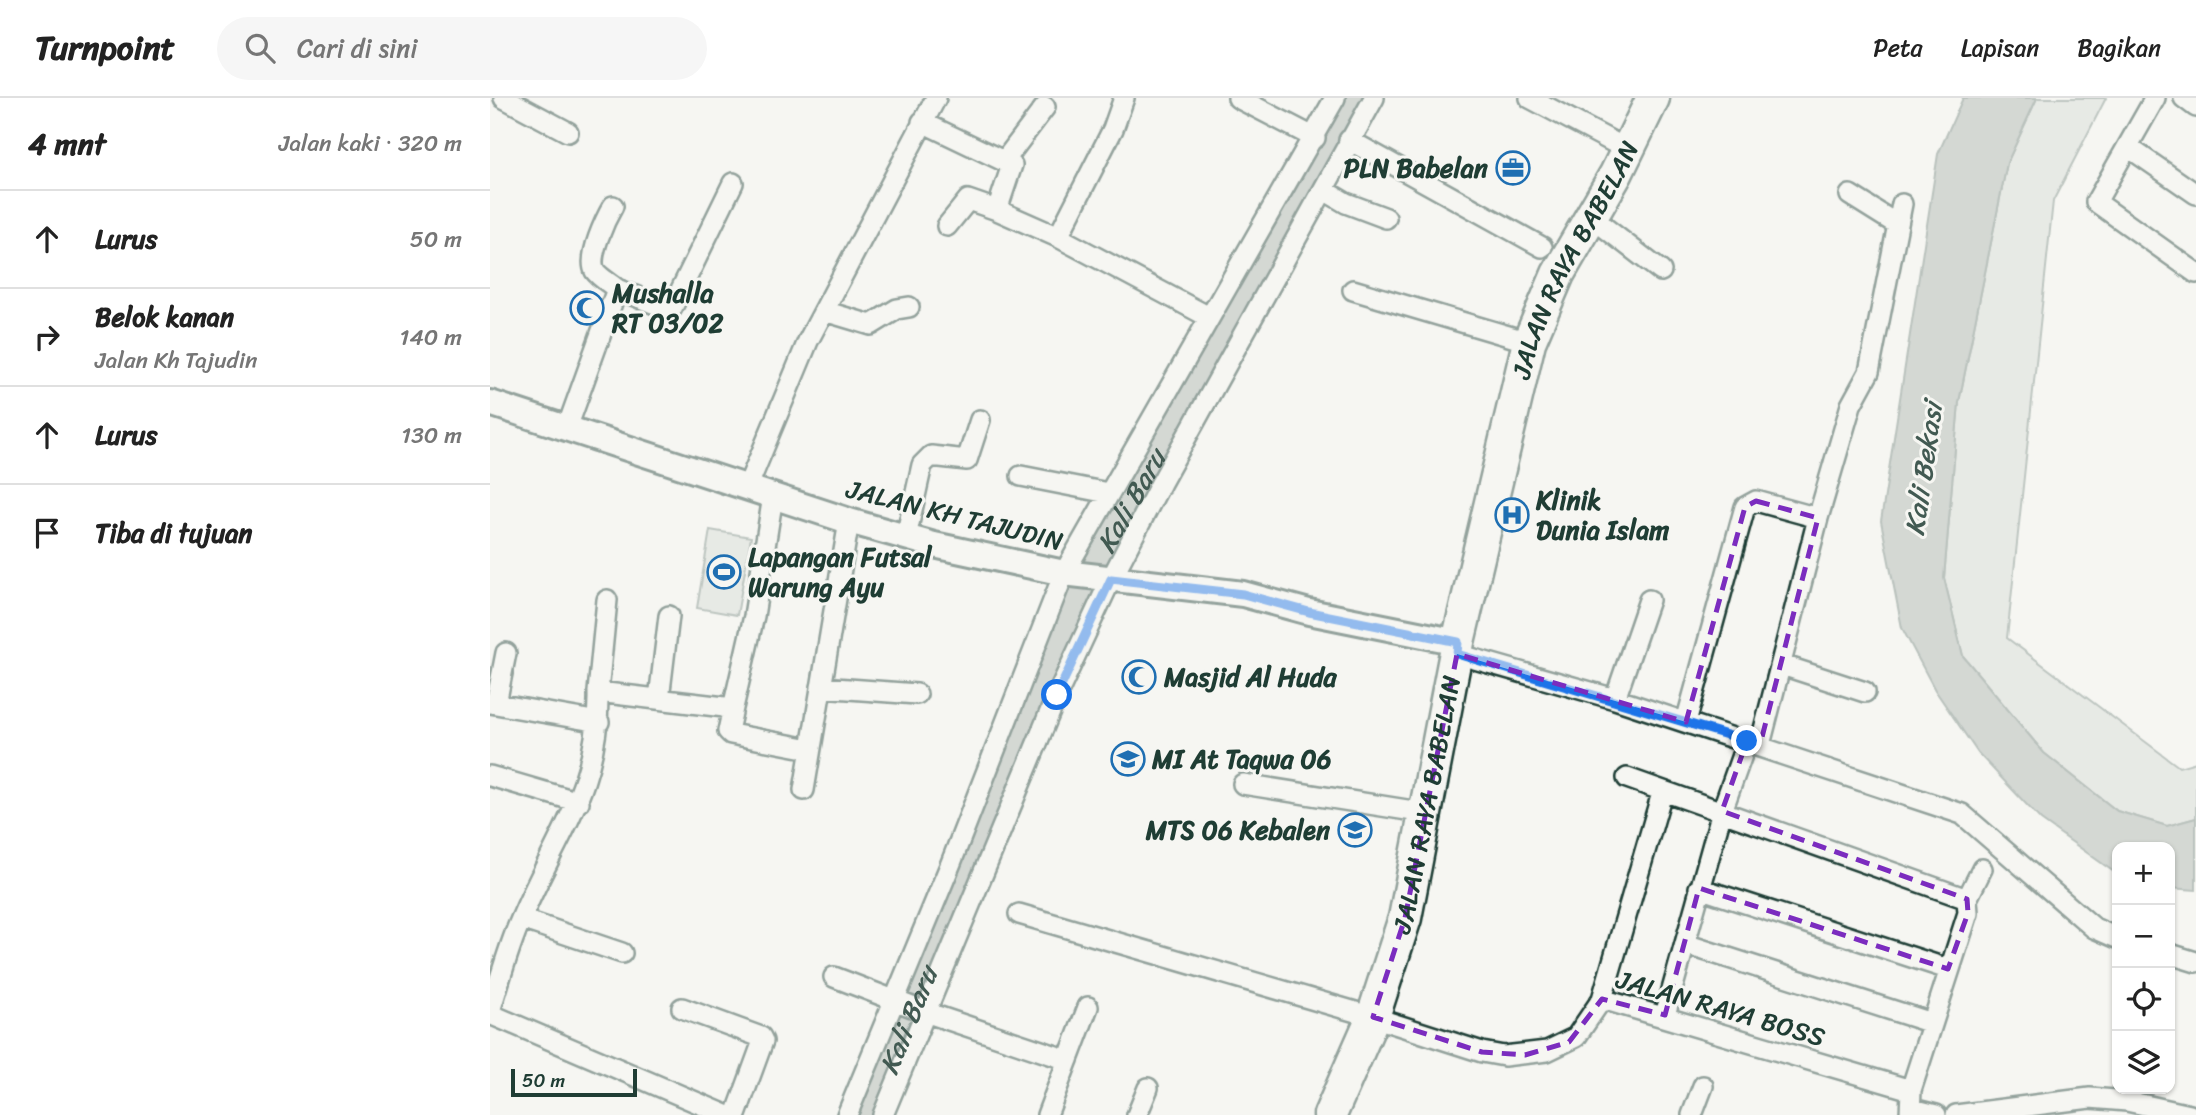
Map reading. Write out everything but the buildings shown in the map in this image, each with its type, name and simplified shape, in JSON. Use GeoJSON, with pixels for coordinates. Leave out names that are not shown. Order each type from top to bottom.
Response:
{"type":"FeatureCollection","features":[{"type":"Feature","properties":{"kind":"main road","name":"JALAN RAYA BABELAN"},"geometry":{"type":"LineString","coordinates":[[1330,1115],[1373,1017],[1405,918],[1457,648],[1529,342],[1558,274],[1628,150],[1653,98]]}},
{"type":"Feature","properties":{"kind":"street"},"geometry":{"type":"LineString","coordinates":[[504,98],[568,132]]}},
{"type":"Feature","properties":{"kind":"street"},"geometry":{"type":"LineString","coordinates":[[747,488],[824,311],[936,98]]}},
{"type":"Feature","properties":{"kind":"street"},"geometry":{"type":"LineString","coordinates":[[1058,237],[1113,129],[1124,98]]}},
{"type":"Feature","properties":{"kind":"street"},"geometry":{"type":"LineString","coordinates":[[1238,98],[1315,138]]}},
{"type":"Feature","properties":{"kind":"street"},"geometry":{"type":"LineString","coordinates":[[883,1115],[1057,695],[1108,493],[1315,138],[1335,98]]}},
{"type":"Feature","properties":{"kind":"street"},"geometry":{"type":"LineString","coordinates":[[847,1115],[896,1000],[1088,576],[1161,483],[1374,98]]}},
{"type":"Feature","properties":{"kind":"street"},"geometry":{"type":"LineString","coordinates":[[1530,98],[1628,150]]}},
{"type":"Feature","properties":{"kind":"street"},"geometry":{"type":"LineString","coordinates":[[2155,98],[2096,202],[2196,272]]}},
{"type":"Feature","properties":{"kind":"street"},"geometry":{"type":"LineString","coordinates":[[2184,98],[2196,107]]}},
{"type":"Feature","properties":{"kind":"street"},"geometry":{"type":"LineString","coordinates":[[1005,160],[1045,107]]}},
{"type":"Feature","properties":{"kind":"street"},"geometry":{"type":"LineString","coordinates":[[922,122],[1012,165],[997,211]]}},
{"type":"Feature","properties":{"kind":"street"},"geometry":{"type":"LineString","coordinates":[[1349,140],[1542,247]]}},
{"type":"Feature","properties":{"kind":"street"},"geometry":{"type":"LineString","coordinates":[[2128,147],[2196,194]]}},
{"type":"Feature","properties":{"kind":"street"},"geometry":{"type":"LineString","coordinates":[[613,206],[599,234],[593,264],[595,271],[617,289],[668,309],[672,308],[733,183]]}},
{"type":"Feature","properties":{"kind":"street"},"geometry":{"type":"LineString","coordinates":[[1324,190],[1346,203],[1386,218]]}},
{"type":"Feature","properties":{"kind":"street"},"geometry":{"type":"LineString","coordinates":[[1850,195],[1898,225]]}},
{"type":"Feature","properties":{"kind":"street"},"geometry":{"type":"LineString","coordinates":[[947,226],[968,200],[1058,237],[1209,317]]}},
{"type":"Feature","properties":{"kind":"street"},"geometry":{"type":"LineString","coordinates":[[1665,1015],[1722,811],[1753,743],[1782,665],[1818,518],[1851,405],[1869,372],[1902,204]]}},
{"type":"Feature","properties":{"kind":"street"},"geometry":{"type":"LineString","coordinates":[[1591,217],[1661,271]]}},
{"type":"Feature","properties":{"kind":"street"},"geometry":{"type":"LineString","coordinates":[[567,428],[617,289]]}},
{"type":"Feature","properties":{"kind":"street"},"geometry":{"type":"LineString","coordinates":[[1353,290],[1529,342]]}},
{"type":"Feature","properties":{"kind":"street"},"geometry":{"type":"LineString","coordinates":[[824,311],[871,325],[897,309],[909,307]]}},
{"type":"Feature","properties":{"kind":"street","name":"JALAN KH TAJUDIN"},"geometry":{"type":"LineString","coordinates":[[490,403],[849,521],[906,537],[1088,576],[1243,594],[1457,648]]}},
{"type":"Feature","properties":{"kind":"street"},"geometry":{"type":"LineString","coordinates":[[906,537],[922,465],[931,456],[967,460],[980,420]]}},
{"type":"Feature","properties":{"kind":"street"},"geometry":{"type":"LineString","coordinates":[[1021,476],[1108,493]]}},
{"type":"Feature","properties":{"kind":"street"},"geometry":{"type":"LineString","coordinates":[[773,496],[754,616],[728,730],[731,734],[810,749]]}},
{"type":"Feature","properties":{"kind":"street"},"geometry":{"type":"LineString","coordinates":[[1686,722],[1745,507],[1756,501],[1818,518]]}},
{"type":"Feature","properties":{"kind":"street"},"geometry":{"type":"LineString","coordinates":[[804,790],[849,521]]}},
{"type":"Feature","properties":{"kind":"street"},"geometry":{"type":"LineString","coordinates":[[607,600],[598,692],[599,722],[593,756],[579,802],[521,919],[490,1012],[723,1115]]}},
{"type":"Feature","properties":{"kind":"street"},"geometry":{"type":"LineString","coordinates":[[1615,699],[1649,600]]}},
{"type":"Feature","properties":{"kind":"street"},"geometry":{"type":"LineString","coordinates":[[659,699],[669,616]]}},
{"type":"Feature","properties":{"kind":"street"},"geometry":{"type":"LineString","coordinates":[[1457,648],[1753,743],[1962,814],[2094,928],[2112,936]]}},
{"type":"Feature","properties":{"kind":"street"},"geometry":{"type":"LineString","coordinates":[[506,653],[493,704],[599,722]]}},
{"type":"Feature","properties":{"kind":"street"},"geometry":{"type":"LineString","coordinates":[[1782,665],[1865,692]]}},
{"type":"Feature","properties":{"kind":"street"},"geometry":{"type":"LineString","coordinates":[[821,687],[917,694]]}},
{"type":"Feature","properties":{"kind":"street"},"geometry":{"type":"LineString","coordinates":[[598,692],[733,708]]}},
{"type":"Feature","properties":{"kind":"street"},"geometry":{"type":"LineString","coordinates":[[490,776],[579,802]]}},
{"type":"Feature","properties":{"kind":"street"},"geometry":{"type":"LineString","coordinates":[[1627,778],[1662,793],[1722,811],[1967,900]]}},
{"type":"Feature","properties":{"kind":"street"},"geometry":{"type":"LineString","coordinates":[[1243,784],[1426,813]]}},
{"type":"Feature","properties":{"kind":"street"},"geometry":{"type":"LineString","coordinates":[[1602,999],[1662,793]]}},
{"type":"Feature","properties":{"kind":"street"},"geometry":{"type":"LineString","coordinates":[[1911,1105],[1948,969],[1968,913],[1967,900],[1982,869]]}},
{"type":"Feature","properties":{"kind":"street"},"geometry":{"type":"LineString","coordinates":[[1699,888],[1948,969]]}},
{"type":"Feature","properties":{"kind":"street","name":"JALAN RAYA BOSS"},"geometry":{"type":"LineString","coordinates":[[1019,914],[1373,1017],[1482,1052],[1525,1055],[1569,1042],[1602,999],[1665,1015],[1936,1115]]}},
{"type":"Feature","properties":{"kind":"street"},"geometry":{"type":"LineString","coordinates":[[521,919],[622,953]]}},
{"type":"Feature","properties":{"kind":"street"},"geometry":{"type":"LineString","coordinates":[[1685,944],[1932,1023]]}},
{"type":"Feature","properties":{"kind":"street"},"geometry":{"type":"LineString","coordinates":[[2175,956],[2196,962]]}},
{"type":"Feature","properties":{"kind":"street"},"geometry":{"type":"LineString","coordinates":[[834,977],[925,1012],[1068,1060]]}},
{"type":"Feature","properties":{"kind":"street"},"geometry":{"type":"LineString","coordinates":[[1048,1115],[1088,1007]]}},
{"type":"Feature","properties":{"kind":"street"},"geometry":{"type":"LineString","coordinates":[[682,1008],[761,1037],[763,1041],[736,1115]]}},
{"type":"Feature","properties":{"kind":"street"},"geometry":{"type":"LineString","coordinates":[[1692,1115],[1703,1086]]}},
{"type":"Feature","properties":{"kind":"street"},"geometry":{"type":"LineString","coordinates":[[1136,1115],[1148,1088]]}},
{"type":"Feature","properties":{"kind":"street"},"geometry":{"type":"LineString","coordinates":[[1956,1115],[2029,1110],[2090,1097],[2134,1109],[2190,1115]]}},
{"type":"Feature","properties":{"kind":"highlighted area"},"geometry":{"type":"Polygon","coordinates":[[[1756,501],[1818,518],[1760,745],[1747,741],[1722,811],[1967,899],[1968,913],[1948,969],[1699,888],[1665,1015],[1602,999],[1569,1042],[1525,1055],[1482,1052],[1373,1017],[1405,918],[1457,654],[1686,722],[1745,507],[1756,501]]]}},
{"type":"Feature","properties":{"kind":"shaded area"},"geometry":{"type":"Polygon","coordinates":[[[2037,98],[2106,98],[2053,201],[2007,638],[2179,767],[2196,762],[2196,818],[2167,826],[2117,811],[2044,753],[1963,656],[1944,578],[1959,402],[2007,163],[2037,98]]]}},
{"type":"Feature","properties":{"kind":"shaded area","name":"Lapangan Futsal Warung Ayu"},"geometry":{"type":"Polygon","coordinates":[[[710,530],[751,537],[737,615],[697,608],[710,530]]]}},
{"type":"Feature","properties":{"kind":"water","name":"Kali Bekasi"},"geometry":{"type":"Polygon","coordinates":[[[1963,98],[2037,98],[2007,163],[1959,402],[1944,578],[1963,656],[2044,753],[2117,811],[2167,826],[2196,818],[2196,890],[2175,888],[2175,842],[2112,842],[2112,870],[2041,820],[1978,753],[1935,690],[1902,628],[1881,521],[1938,154],[1963,98]]]}},
{"type":"Feature","properties":{"kind":"waterway","name":"Kali Baru"},"geometry":{"type":"LineString","coordinates":[[870,1115],[1073,605],[1353,98]]}},
{"type":"Feature","properties":{"kind":"place","name":"PLN Babelan"},"geometry":{"type":"Point","coordinates":[1513,168]}},
{"type":"Feature","properties":{"kind":"place","name":"Mushalla RT 03/02"},"geometry":{"type":"Point","coordinates":[587,308]}},
{"type":"Feature","properties":{"kind":"place","name":"Klinik Dunia Islam"},"geometry":{"type":"Point","coordinates":[1512,515]}},
{"type":"Feature","properties":{"kind":"place","name":"Lapangan Futsal Warung Ayu"},"geometry":{"type":"Point","coordinates":[724,572]}},
{"type":"Feature","properties":{"kind":"place","name":"Masjid Al Huda"},"geometry":{"type":"Point","coordinates":[1139,677]}},
{"type":"Feature","properties":{"kind":"place","name":"MI At Taqwa 06"},"geometry":{"type":"Point","coordinates":[1128,759]}},
{"type":"Feature","properties":{"kind":"place","name":"MTS 06 Kebalen"},"geometry":{"type":"Point","coordinates":[1355,830]}},
{"type":"Feature","properties":{"kind":"route"},"geometry":{"type":"LineString","coordinates":[[1057,695],[1111,579],[1243,594],[1309,612],[1458,642],[1457,654],[1615,699],[1747,741]]}}]}
